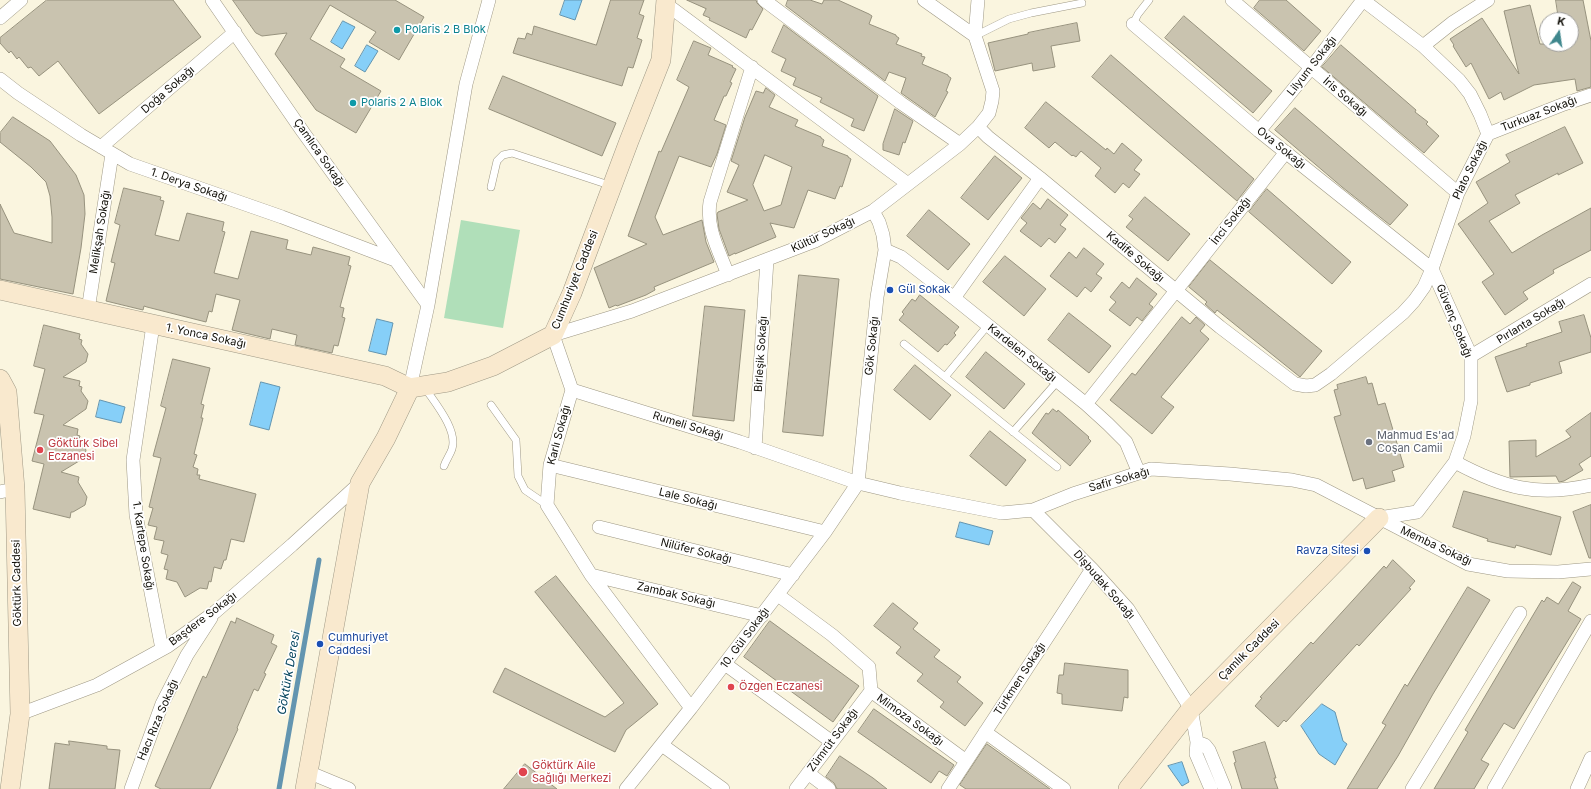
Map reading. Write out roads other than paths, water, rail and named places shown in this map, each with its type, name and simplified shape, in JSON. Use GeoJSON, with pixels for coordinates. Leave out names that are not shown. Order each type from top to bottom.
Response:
{"type":"FeatureCollection","features":[{"type":"Feature","properties":{"kind":"main road","name":"Cumhuriyet Caddesi"},"geometry":{"type":"LineString","coordinates":[[417,387],[448,382],[493,366],[553,335],[572,293],[661,60],[666,2]]}},
{"type":"Feature","properties":{"kind":"main road","name":"1. Yonca Sokağı"},"geometry":{"type":"LineString","coordinates":[[0,290],[385,376],[417,387]]}},
{"type":"Feature","properties":{"kind":"main road","name":"Göktürk Caddesi"},"geometry":{"type":"LineString","coordinates":[[0,379],[7,392],[7,491],[20,714],[10,789]]}},
{"type":"Feature","properties":{"kind":"main road"},"geometry":{"type":"LineString","coordinates":[[306,780],[360,483],[417,387]]}},
{"type":"Feature","properties":{"kind":"main road","name":"Çamlık Caddesi"},"geometry":{"type":"LineString","coordinates":[[1128,789],[1191,709],[1379,518]]}},
{"type":"Feature","properties":{"kind":"street"},"geometry":{"type":"LineString","coordinates":[[0,18],[21,0]]}},
{"type":"Feature","properties":{"kind":"street","name":"Çamlıca Sokağı"},"geometry":{"type":"LineString","coordinates":[[212,0],[303,132],[428,305]]}},
{"type":"Feature","properties":{"kind":"street"},"geometry":{"type":"LineString","coordinates":[[417,387],[428,305],[466,84],[489,0]]}},
{"type":"Feature","properties":{"kind":"street"},"geometry":{"type":"LineString","coordinates":[[764,0],[901,103],[960,144]]}},
{"type":"Feature","properties":{"kind":"street"},"geometry":{"type":"LineString","coordinates":[[924,0],[976,36]]}},
{"type":"Feature","properties":{"kind":"street"},"geometry":{"type":"LineString","coordinates":[[976,36],[978,0]]}},
{"type":"Feature","properties":{"kind":"street","name":"İris Sokağı"},"geometry":{"type":"LineString","coordinates":[[1232,0],[1458,193]]}},
{"type":"Feature","properties":{"kind":"street","name":"Lilyum Sokağı"},"geometry":{"type":"LineString","coordinates":[[1259,131],[1311,68],[1363,0]]}},
{"type":"Feature","properties":{"kind":"street","name":"Plato Sokağı"},"geometry":{"type":"LineString","coordinates":[[1295,384],[1306,386],[1316,385],[1331,374],[1403,313],[1424,287],[1432,269],[1458,193],[1488,134],[1470,94],[1459,80],[1423,46],[1363,0]]}},
{"type":"Feature","properties":{"kind":"street"},"geometry":{"type":"LineString","coordinates":[[1423,46],[1452,23],[1488,0]]}},
{"type":"Feature","properties":{"kind":"street"},"geometry":{"type":"LineString","coordinates":[[666,2],[908,184]]}},
{"type":"Feature","properties":{"kind":"street","name":"Ova Sokağı"},"geometry":{"type":"LineString","coordinates":[[1133,24],[1259,131],[1432,269]]}},
{"type":"Feature","properties":{"kind":"street","name":"Doğa Sokağı"},"geometry":{"type":"LineString","coordinates":[[107,151],[234,32]]}},
{"type":"Feature","properties":{"kind":"street","name":"Kültür Sokağı"},"geometry":{"type":"LineString","coordinates":[[553,335],[632,311],[767,260],[815,241],[874,211],[960,144],[978,127],[989,113],[993,91],[976,36]]}},
{"type":"Feature","properties":{"kind":"street"},"geometry":{"type":"LineString","coordinates":[[728,274],[709,225],[709,208],[752,67]]}},
{"type":"Feature","properties":{"kind":"street","name":"1. Derya Sokağı"},"geometry":{"type":"LineString","coordinates":[[0,79],[18,93],[107,151],[130,164],[282,217],[395,260]]}},
{"type":"Feature","properties":{"kind":"street","name":"Turkuaz Sokağı"},"geometry":{"type":"LineString","coordinates":[[1488,134],[1591,95]]}},
{"type":"Feature","properties":{"kind":"street","name":"Kadife Sokağı"},"geometry":{"type":"LineString","coordinates":[[978,127],[988,137],[1040,178],[1220,327],[1295,384]]}},
{"type":"Feature","properties":{"kind":"street","name":"Melikşah Sokağı"},"geometry":{"type":"LineString","coordinates":[[88,310],[107,151]]}},
{"type":"Feature","properties":{"kind":"street","name":"İnci Sokağı"},"geometry":{"type":"LineString","coordinates":[[1086,404],[1286,152]]}},
{"type":"Feature","properties":{"kind":"street"},"geometry":{"type":"LineString","coordinates":[[954,298],[1040,178]]}},
{"type":"Feature","properties":{"kind":"street","name":"Gök Sokağı"},"geometry":{"type":"LineString","coordinates":[[858,482],[877,305],[885,250],[883,235],[874,211]]}},
{"type":"Feature","properties":{"kind":"street","name":"Kardelen Sokağı"},"geometry":{"type":"LineString","coordinates":[[885,250],[901,257],[1086,404],[1126,442],[1139,473]]}},
{"type":"Feature","properties":{"kind":"street","name":"Birleşik Sokağı"},"geometry":{"type":"LineString","coordinates":[[755,448],[767,260]]}},
{"type":"Feature","properties":{"kind":"street","name":"Güvenç Sokağı"},"geometry":{"type":"LineString","coordinates":[[1379,518],[1417,512],[1455,462],[1464,436],[1472,401],[1471,356],[1432,269]]}},
{"type":"Feature","properties":{"kind":"street","name":"Pırlanta Sokağı"},"geometry":{"type":"LineString","coordinates":[[1471,356],[1591,284]]}},
{"type":"Feature","properties":{"kind":"street","name":"1. Kartepe Sokağı"},"geometry":{"type":"LineString","coordinates":[[153,324],[133,460],[136,515],[162,649]]}},
{"type":"Feature","properties":{"kind":"street"},"geometry":{"type":"LineString","coordinates":[[553,335],[572,390]]}},
{"type":"Feature","properties":{"kind":"street","name":"Rumeli Sokağı"},"geometry":{"type":"LineString","coordinates":[[572,390],[858,482]]}},
{"type":"Feature","properties":{"kind":"street","name":"Karlı Sokağı"},"geometry":{"type":"LineString","coordinates":[[547,505],[550,465],[572,390]]}},
{"type":"Feature","properties":{"kind":"street"},"geometry":{"type":"LineString","coordinates":[[1455,462],[1478,475],[1500,484],[1526,490],[1570,490],[1591,484]]}},
{"type":"Feature","properties":{"kind":"street","name":"Lale Sokağı"},"geometry":{"type":"LineString","coordinates":[[550,465],[826,532]]}},
{"type":"Feature","properties":{"kind":"street","name":"Safir Sokağı"},"geometry":{"type":"LineString","coordinates":[[858,482],[900,493],[1002,513],[1033,510],[1073,494],[1151,470],[1230,474],[1292,480],[1316,485],[1379,518]]}},
{"type":"Feature","properties":{"kind":"street","name":"10. Gül Sokağı"},"geometry":{"type":"LineString","coordinates":[[626,789],[691,708],[826,532],[858,482]]}},
{"type":"Feature","properties":{"kind":"street","name":"Başdere Sokağı"},"geometry":{"type":"LineString","coordinates":[[20,714],[97,685],[162,649],[215,612],[360,483]]}},
{"type":"Feature","properties":{"kind":"street"},"geometry":{"type":"LineString","coordinates":[[547,505],[591,575],[691,708]]}},
{"type":"Feature","properties":{"kind":"street","name":"Dişbudak Sokağı"},"geometry":{"type":"LineString","coordinates":[[1033,510],[1092,569],[1128,609],[1191,709]]}},
{"type":"Feature","properties":{"kind":"street","name":"Memba Sokağı"},"geometry":{"type":"LineString","coordinates":[[1379,518],[1468,564],[1508,571],[1558,572],[1591,569]]}},
{"type":"Feature","properties":{"kind":"street","name":"Nilüfer Sokağı"},"geometry":{"type":"LineString","coordinates":[[599,527],[793,575]]}},
{"type":"Feature","properties":{"kind":"street","name":"Türkmen Sokağı"},"geometry":{"type":"LineString","coordinates":[[948,789],[1092,569]]}},
{"type":"Feature","properties":{"kind":"street","name":"Zambak Sokağı"},"geometry":{"type":"LineString","coordinates":[[591,575],[762,616]]}},
{"type":"Feature","properties":{"kind":"street","name":"Mimoza Sokağı"},"geometry":{"type":"LineString","coordinates":[[778,595],[832,635],[869,667],[871,691],[966,761]]}},
{"type":"Feature","properties":{"kind":"street","name":"Hacı Rıza Sokağı"},"geometry":{"type":"LineString","coordinates":[[131,789],[162,704],[187,655],[215,612]]}},
{"type":"Feature","properties":{"kind":"street"},"geometry":{"type":"LineString","coordinates":[[1412,789],[1520,613]]}},
{"type":"Feature","properties":{"kind":"street"},"geometry":{"type":"LineString","coordinates":[[1494,789],[1591,621]]}},
{"type":"Feature","properties":{"kind":"street"},"geometry":{"type":"LineString","coordinates":[[725,664],[832,742]]}},
{"type":"Feature","properties":{"kind":"street","name":"Zümrüt Sokağı"},"geometry":{"type":"LineString","coordinates":[[796,789],[871,691]]}},
{"type":"Feature","properties":{"kind":"street"},"geometry":{"type":"LineString","coordinates":[[1191,709],[1197,742],[1196,754],[1211,789]]}},
{"type":"Feature","properties":{"kind":"street"},"geometry":{"type":"LineString","coordinates":[[985,732],[1064,789]]}},
{"type":"Feature","properties":{"kind":"street"},"geometry":{"type":"LineString","coordinates":[[1197,742],[1205,745],[1209,750],[1225,789]]}},
{"type":"Feature","properties":{"kind":"street"},"geometry":{"type":"LineString","coordinates":[[662,745],[723,789]]}},
{"type":"Feature","properties":{"kind":"street"},"geometry":{"type":"LineString","coordinates":[[1577,789],[1591,758]]}},
{"type":"Feature","properties":{"kind":"street"},"geometry":{"type":"LineString","coordinates":[[808,773],[829,789]]}},
{"type":"Feature","properties":{"kind":"street"},"geometry":{"type":"LineString","coordinates":[[306,780],[349,789]]}},
{"type":"Feature","properties":{"kind":"lane"},"geometry":{"type":"LineString","coordinates":[[1133,24],[1138,14],[1149,0]]}},
{"type":"Feature","properties":{"kind":"lane"},"geometry":{"type":"LineString","coordinates":[[976,36],[1009,19],[1030,13],[1082,3]]}},
{"type":"Feature","properties":{"kind":"lane"},"geometry":{"type":"LineString","coordinates":[[491,187],[497,161],[503,155],[512,153],[612,186]]}},
{"type":"Feature","properties":{"kind":"lane"},"geometry":{"type":"LineString","coordinates":[[945,377],[988,325]]}},
{"type":"Feature","properties":{"kind":"lane"},"geometry":{"type":"LineString","coordinates":[[904,344],[1057,467]]}},
{"type":"Feature","properties":{"kind":"lane"},"geometry":{"type":"LineString","coordinates":[[1013,432],[1057,382]]}},
{"type":"Feature","properties":{"kind":"lane"},"geometry":{"type":"LineString","coordinates":[[417,387],[448,423],[453,437],[452,448],[444,466]]}},
{"type":"Feature","properties":{"kind":"lane"},"geometry":{"type":"LineString","coordinates":[[491,405],[516,440],[518,476],[526,490],[547,505]]}},
{"type":"Feature","properties":{"kind":"water"},"geometry":{"type":"Polygon","coordinates":[[[565,0],[582,0],[575,20],[560,15],[565,0]]]}},
{"type":"Feature","properties":{"kind":"water"},"geometry":{"type":"Polygon","coordinates":[[[343,21],[355,27],[342,49],[331,42],[343,21]]]}},
{"type":"Feature","properties":{"kind":"water"},"geometry":{"type":"Polygon","coordinates":[[[367,45],[378,51],[365,72],[355,66],[367,45]]]}},
{"type":"Feature","properties":{"kind":"water"},"geometry":{"type":"Polygon","coordinates":[[[377,319],[393,323],[386,355],[369,351],[377,319]]]}},
{"type":"Feature","properties":{"kind":"water"},"geometry":{"type":"Polygon","coordinates":[[[261,382],[280,387],[269,430],[250,425],[261,382]]]}},
{"type":"Feature","properties":{"kind":"water"},"geometry":{"type":"Polygon","coordinates":[[[100,400],[125,407],[121,423],[96,417],[100,400]]]}},
{"type":"Feature","properties":{"kind":"water"},"geometry":{"type":"Polygon","coordinates":[[[960,522],[993,531],[989,545],[956,537],[960,522]]]}},
{"type":"Feature","properties":{"kind":"water"},"geometry":{"type":"Polygon","coordinates":[[[1322,704],[1335,712],[1343,741],[1347,744],[1335,765],[1319,754],[1301,726],[1322,704]]]}},
{"type":"Feature","properties":{"kind":"water"},"geometry":{"type":"Polygon","coordinates":[[[1182,762],[1189,782],[1182,786],[1168,766],[1182,762]]]}},
{"type":"Feature","properties":{"kind":"waterway","name":"Göktürk Deresi"},"geometry":{"type":"LineString","coordinates":[[279,789],[319,560]]}},
{"type":"Feature","properties":{"kind":"place","name":"Polaris 2 B Blok"},"geometry":{"type":"Point","coordinates":[397,30]}},
{"type":"Feature","properties":{"kind":"place","name":"Polaris 2 A Blok"},"geometry":{"type":"Point","coordinates":[353,103]}},
{"type":"Feature","properties":{"kind":"place","name":"Gül Sokak"},"geometry":{"type":"Point","coordinates":[890,290]}},
{"type":"Feature","properties":{"kind":"place","name":"Mahmud Es'ad Coşan Camii"},"geometry":{"type":"Point","coordinates":[1369,442]}},
{"type":"Feature","properties":{"kind":"place","name":"Göktürk Sibel Eczanesi"},"geometry":{"type":"Point","coordinates":[40,450]}},
{"type":"Feature","properties":{"kind":"place","name":"Ravza Sitesi"},"geometry":{"type":"Point","coordinates":[1367,551]}},
{"type":"Feature","properties":{"kind":"place","name":"Cumhuriyet Caddesi"},"geometry":{"type":"Point","coordinates":[320,644]}},
{"type":"Feature","properties":{"kind":"place","name":"Özgen Eczanesi"},"geometry":{"type":"Point","coordinates":[731,687]}},
{"type":"Feature","properties":{"kind":"place","name":"Göktürk Aile Sağlığı Merkezi"},"geometry":{"type":"Point","coordinates":[523,772]}}]}
